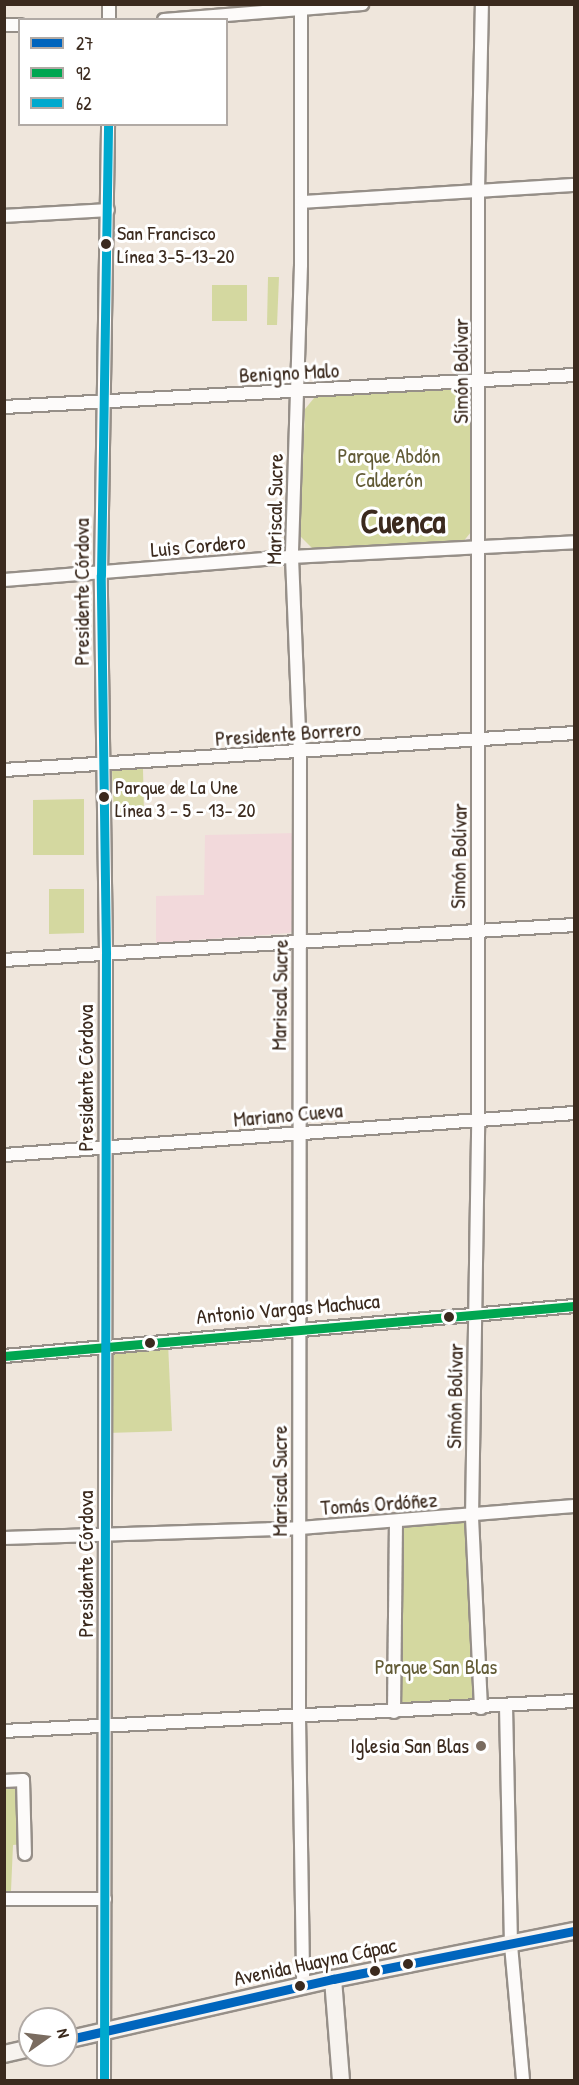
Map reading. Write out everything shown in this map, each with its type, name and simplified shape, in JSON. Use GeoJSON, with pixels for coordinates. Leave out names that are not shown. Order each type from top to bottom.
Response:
{"type":"FeatureCollection","features":[{"type":"Feature","properties":{"kind":"street"},"geometry":{"type":"LineString","coordinates":[[186,18],[301,7],[362,4]]}},
{"type":"Feature","properties":{"kind":"street","name":"Simón Bolívar"},"geometry":{"type":"LineString","coordinates":[[481,1708],[472,1518],[478,1120],[481,382],[478,191],[482,4]]}},
{"type":"Feature","properties":{"kind":"street","name":"Mariscal Sucre"},"geometry":{"type":"LineString","coordinates":[[301,7],[302,202],[292,557],[300,754],[299,1717],[303,1986]]}},
{"type":"Feature","properties":{"kind":"street","name":"Presidente Córdova"},"geometry":{"type":"LineString","coordinates":[[104,2080],[106,953],[101,574],[108,126]]}},
{"type":"Feature","properties":{"kind":"street"},"geometry":{"type":"LineString","coordinates":[[302,202],[574,185]]}},
{"type":"Feature","properties":{"kind":"street"},"geometry":{"type":"LineString","coordinates":[[4,216],[108,210]]}},
{"type":"Feature","properties":{"kind":"street","name":"Benigno Malo"},"geometry":{"type":"LineString","coordinates":[[4,407],[574,375]]}},
{"type":"Feature","properties":{"kind":"street","name":"Luis Cordero"},"geometry":{"type":"LineString","coordinates":[[4,580],[292,557],[574,542]]}},
{"type":"Feature","properties":{"kind":"street","name":"Presidente Borrero"},"geometry":{"type":"LineString","coordinates":[[4,770],[300,754],[480,738],[574,733]]}},
{"type":"Feature","properties":{"kind":"street"},"geometry":{"type":"LineString","coordinates":[[4,960],[574,926]]}},
{"type":"Feature","properties":{"kind":"street","name":"Mariano Cueva"},"geometry":{"type":"LineString","coordinates":[[4,1155],[574,1113]]}},
{"type":"Feature","properties":{"kind":"street","name":"Antonio Vargas Machuca"},"geometry":{"type":"LineString","coordinates":[[4,1356],[476,1312],[574,1306]]}},
{"type":"Feature","properties":{"kind":"street","name":"Tomás Ordóñez"},"geometry":{"type":"LineString","coordinates":[[5,1538],[300,1528],[472,1518],[574,1506]]}},
{"type":"Feature","properties":{"kind":"street"},"geometry":{"type":"LineString","coordinates":[[394,1712],[396,1522]]}},
{"type":"Feature","properties":{"kind":"street"},"geometry":{"type":"LineString","coordinates":[[4,1530],[5,1538]]}},
{"type":"Feature","properties":{"kind":"street"},"geometry":{"type":"LineString","coordinates":[[4,1731],[481,1708],[574,1701]]}},
{"type":"Feature","properties":{"kind":"street"},"geometry":{"type":"LineString","coordinates":[[506,1706],[511,1944],[524,2080]]}},
{"type":"Feature","properties":{"kind":"street"},"geometry":{"type":"LineString","coordinates":[[4,1781],[23,1780],[25,1854]]}},
{"type":"Feature","properties":{"kind":"street"},"geometry":{"type":"LineString","coordinates":[[4,1899],[105,1899]]}},
{"type":"Feature","properties":{"kind":"street","name":"Avenida Huayna Cápac"},"geometry":{"type":"LineString","coordinates":[[78,2038],[333,1979],[574,1931]]}},
{"type":"Feature","properties":{"kind":"street"},"geometry":{"type":"LineString","coordinates":[[333,1979],[341,2080]]}},
{"type":"Feature","properties":{"kind":"shaded area"},"geometry":{"type":"Polygon","coordinates":[[[296,833],[296,929],[289,933],[156,943],[156,896],[204,895],[205,835],[296,833]]]}},
{"type":"Feature","properties":{"kind":"green space"},"geometry":{"type":"Polygon","coordinates":[[[268,277],[279,277],[277,325],[267,325],[268,277]]]}},
{"type":"Feature","properties":{"kind":"green space"},"geometry":{"type":"Polygon","coordinates":[[[212,285],[247,285],[247,321],[212,321],[212,285]]]}},
{"type":"Feature","properties":{"kind":"green space","name":"Parque Abdón Calderón"},"geometry":{"type":"Polygon","coordinates":[[[461,384],[477,399],[476,526],[462,543],[316,552],[300,536],[305,409],[319,392],[461,384]]]}},
{"type":"Feature","properties":{"kind":"green space"},"geometry":{"type":"Polygon","coordinates":[[[143,769],[144,814],[114,815],[112,770],[143,769]]]}},
{"type":"Feature","properties":{"kind":"green space"},"geometry":{"type":"Polygon","coordinates":[[[84,799],[84,855],[33,855],[33,800],[84,799]]]}},
{"type":"Feature","properties":{"kind":"green space"},"geometry":{"type":"Polygon","coordinates":[[[49,889],[84,889],[84,933],[49,934],[49,889]]]}},
{"type":"Feature","properties":{"kind":"green space"},"geometry":{"type":"Polygon","coordinates":[[[168,1343],[172,1431],[107,1433],[107,1349],[168,1343]]]}},
{"type":"Feature","properties":{"kind":"green space","name":"Parque San Blas"},"geometry":{"type":"Polygon","coordinates":[[[468,1521],[478,1702],[399,1709],[399,1525],[468,1521]]]}},
{"type":"Feature","properties":{"kind":"green space"},"geometry":{"type":"Polygon","coordinates":[[[4,1786],[22,1787],[23,1844],[13,1845],[11,1891],[5,1891],[4,1786]]]}},
{"type":"Feature","properties":{"kind":"transit line","name":"62"},"geometry":{"type":"LineString","coordinates":[[104,2080],[106,953],[101,575],[108,126]]}},
{"type":"Feature","properties":{"kind":"transit line","name":"92"},"geometry":{"type":"LineString","coordinates":[[4,1356],[574,1306]]}},
{"type":"Feature","properties":{"kind":"transit line","name":"27"},"geometry":{"type":"LineString","coordinates":[[78,2037],[333,1979],[574,1931]]}},
{"type":"Feature","properties":{"kind":"place","name":"San Francisco Línea 3-5-13-20"},"geometry":{"type":"Point","coordinates":[106,244]}},
{"type":"Feature","properties":{"kind":"place","name":"Parque de La Une Línea 3 - 5 - 13- 20"},"geometry":{"type":"Point","coordinates":[104,797]}},
{"type":"Feature","properties":{"kind":"place","name":"Iglesia San Blas"},"geometry":{"type":"Point","coordinates":[481,1746]}},
{"type":"Feature","properties":{"kind":"district","name":"Cuenca"},"geometry":{"type":"Point","coordinates":[403,522]}}]}
